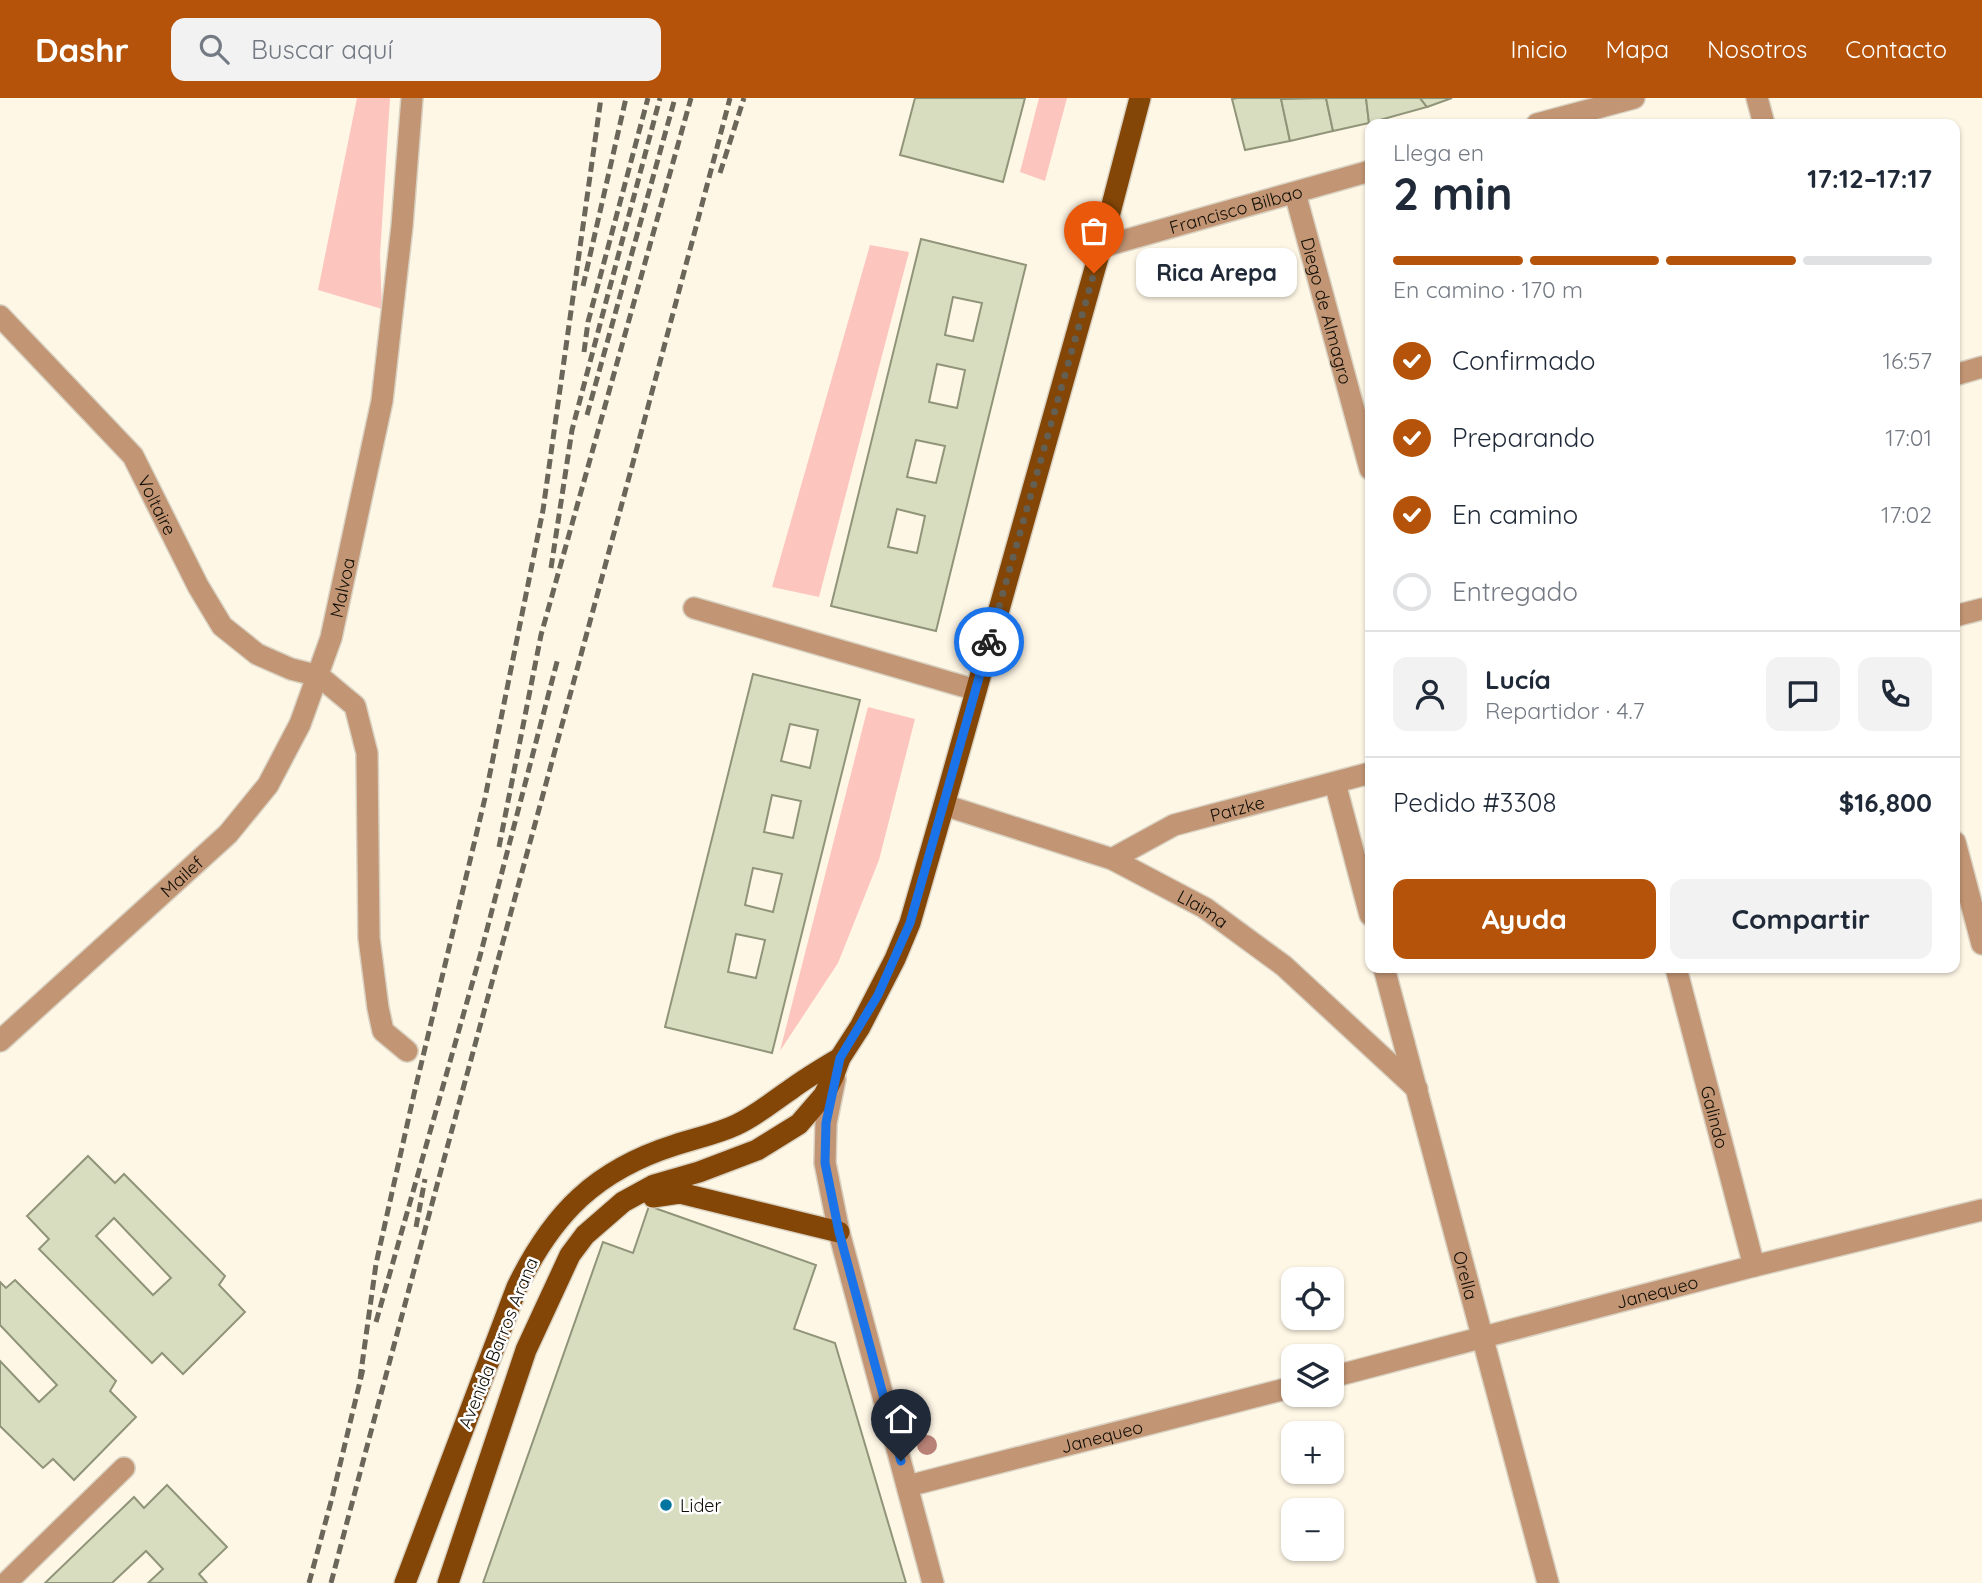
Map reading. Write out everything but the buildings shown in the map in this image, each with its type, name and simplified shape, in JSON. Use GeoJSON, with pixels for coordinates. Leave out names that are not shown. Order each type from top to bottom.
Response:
{"type":"FeatureCollection","features":[{"type":"Feature","properties":{"kind":"main road","name":"Avenida Barros Arana"},"geometry":{"type":"LineString","coordinates":[[448,1583],[526,1350],[558,1278],[585,1235],[623,1202],[654,1185],[699,1172],[757,1150],[785,1133],[811,1112],[834,1077],[840,1058],[860,1027],[895,959],[910,923],[944,805],[1101,247],[1140,98]]}},
{"type":"Feature","properties":{"kind":"main road","name":"Avenida Barros Arana"},"geometry":{"type":"LineString","coordinates":[[405,1583],[517,1287],[531,1257],[549,1230],[571,1205],[596,1183],[624,1164],[737,1125],[840,1058]]}},
{"type":"Feature","properties":{"kind":"main road"},"geometry":{"type":"LineString","coordinates":[[623,1202],[680,1193],[839,1232]]}},
{"type":"Feature","properties":{"kind":"street","name":"Malvoa"},"geometry":{"type":"LineString","coordinates":[[319,677],[331,638],[382,401],[402,226],[412,98]]}},
{"type":"Feature","properties":{"kind":"street"},"geometry":{"type":"LineString","coordinates":[[1556,119],[1634,98]]}},
{"type":"Feature","properties":{"kind":"street"},"geometry":{"type":"LineString","coordinates":[[1757,98],[1763,119]]}},
{"type":"Feature","properties":{"kind":"street","name":"Francisco Bilbao"},"geometry":{"type":"LineString","coordinates":[[1101,247],[1365,172]]}},
{"type":"Feature","properties":{"kind":"street","name":"Diego de Almagro"},"geometry":{"type":"LineString","coordinates":[[1296,192],[1365,450]]}},
{"type":"Feature","properties":{"kind":"street","name":"Voltaire"},"geometry":{"type":"LineString","coordinates":[[0,316],[132,456],[198,586],[222,626],[257,653],[291,669],[319,677]]}},
{"type":"Feature","properties":{"kind":"street"},"geometry":{"type":"LineString","coordinates":[[1960,373],[1982,367]]}},
{"type":"Feature","properties":{"kind":"street"},"geometry":{"type":"LineString","coordinates":[[694,608],[976,690]]}},
{"type":"Feature","properties":{"kind":"street"},"geometry":{"type":"LineString","coordinates":[[1960,615],[1982,609]]}},
{"type":"Feature","properties":{"kind":"street","name":"Mailef"},"geometry":{"type":"LineString","coordinates":[[0,1041],[228,834],[268,785],[300,724],[319,677]]}},
{"type":"Feature","properties":{"kind":"street"},"geometry":{"type":"LineString","coordinates":[[319,677],[355,706],[367,753],[369,939],[383,1031],[407,1051]]}},
{"type":"Feature","properties":{"kind":"street","name":"Patzke"},"geometry":{"type":"LineString","coordinates":[[1112,859],[1174,825],[1365,774]]}},
{"type":"Feature","properties":{"kind":"street"},"geometry":{"type":"LineString","coordinates":[[1335,783],[1365,896]]}},
{"type":"Feature","properties":{"kind":"street","name":"Llaima"},"geometry":{"type":"LineString","coordinates":[[944,805],[1112,859],[1205,908],[1284,966],[1417,1089]]}},
{"type":"Feature","properties":{"kind":"street"},"geometry":{"type":"LineString","coordinates":[[1960,861],[1982,944]]}},
{"type":"Feature","properties":{"kind":"street","name":"Orella"},"geometry":{"type":"LineString","coordinates":[[1385,973],[1548,1583]]}},
{"type":"Feature","properties":{"kind":"street","name":"Galindo"},"geometry":{"type":"LineString","coordinates":[[1677,973],[1754,1266]]}},
{"type":"Feature","properties":{"kind":"street"},"geometry":{"type":"LineString","coordinates":[[840,1058],[826,1123],[825,1163],[839,1232],[933,1583]]}},
{"type":"Feature","properties":{"kind":"street","name":"Janequeo"},"geometry":{"type":"LineString","coordinates":[[1344,1374],[1754,1266],[1982,1210]]}},
{"type":"Feature","properties":{"kind":"street","name":"Janequeo"},"geometry":{"type":"LineString","coordinates":[[908,1486],[1281,1390]]}},
{"type":"Feature","properties":{"kind":"street"},"geometry":{"type":"LineString","coordinates":[[6,1583],[124,1468]]}},
{"type":"Feature","properties":{"kind":"shaded area"},"geometry":{"type":"Polygon","coordinates":[[[357,98],[390,98],[380,255],[382,309],[318,290],[357,98]]]}},
{"type":"Feature","properties":{"kind":"shaded area"},"geometry":{"type":"Polygon","coordinates":[[[1039,98],[1067,98],[1045,181],[1020,172],[1039,98]]]}},
{"type":"Feature","properties":{"kind":"shaded area"},"geometry":{"type":"Polygon","coordinates":[[[870,245],[909,252],[819,597],[772,587],[870,245]]]}},
{"type":"Feature","properties":{"kind":"shaded area"},"geometry":{"type":"Polygon","coordinates":[[[868,707],[915,719],[879,860],[838,963],[780,1051],[868,707]]]}},
{"type":"Feature","properties":{"kind":"railway"},"geometry":{"type":"LineString","coordinates":[[360,1379],[376,1264],[485,798],[543,510],[601,98]]}},
{"type":"Feature","properties":{"kind":"railway"},"geometry":{"type":"LineString","coordinates":[[583,286],[626,98]]}},
{"type":"Feature","properties":{"kind":"railway"},"geometry":{"type":"LineString","coordinates":[[584,352],[588,322],[648,98]]}},
{"type":"Feature","properties":{"kind":"railway"},"geometry":{"type":"LineString","coordinates":[[551,568],[572,430],[660,98]]}},
{"type":"Feature","properties":{"kind":"railway"},"geometry":{"type":"LineString","coordinates":[[587,415],[675,98]]}},
{"type":"Feature","properties":{"kind":"railway"},"geometry":{"type":"LineString","coordinates":[[499,847],[541,635],[691,98]]}},
{"type":"Feature","properties":{"kind":"railway"},"geometry":{"type":"LineString","coordinates":[[331,1583],[730,98]]}},
{"type":"Feature","properties":{"kind":"railway"},"geometry":{"type":"LineString","coordinates":[[720,173],[744,98]]}},
{"type":"Feature","properties":{"kind":"railway"},"geometry":{"type":"LineString","coordinates":[[376,1322],[480,956],[558,658]]}},
{"type":"Feature","properties":{"kind":"railway"},"geometry":{"type":"LineString","coordinates":[[416,1227],[425,1179]]}},
{"type":"Feature","properties":{"kind":"railway"},"geometry":{"type":"LineString","coordinates":[[309,1583],[363,1369]]}},
{"type":"Feature","properties":{"kind":"way so far"},"geometry":{"type":"LineString","coordinates":[[989,642],[1094,273]]}},
{"type":"Feature","properties":{"kind":"place","name":"Rica Arepa"},"geometry":{"type":"Point","coordinates":[1094,273]}},
{"type":"Feature","properties":{"kind":"place","name":"Lider"},"geometry":{"type":"Point","coordinates":[666,1505]}},
{"type":"Feature","properties":{"kind":"route"},"geometry":{"type":"LineString","coordinates":[[901,1461],[839,1232],[825,1163],[826,1123],[840,1058],[878,995],[910,923],[989,642]]}}]}
